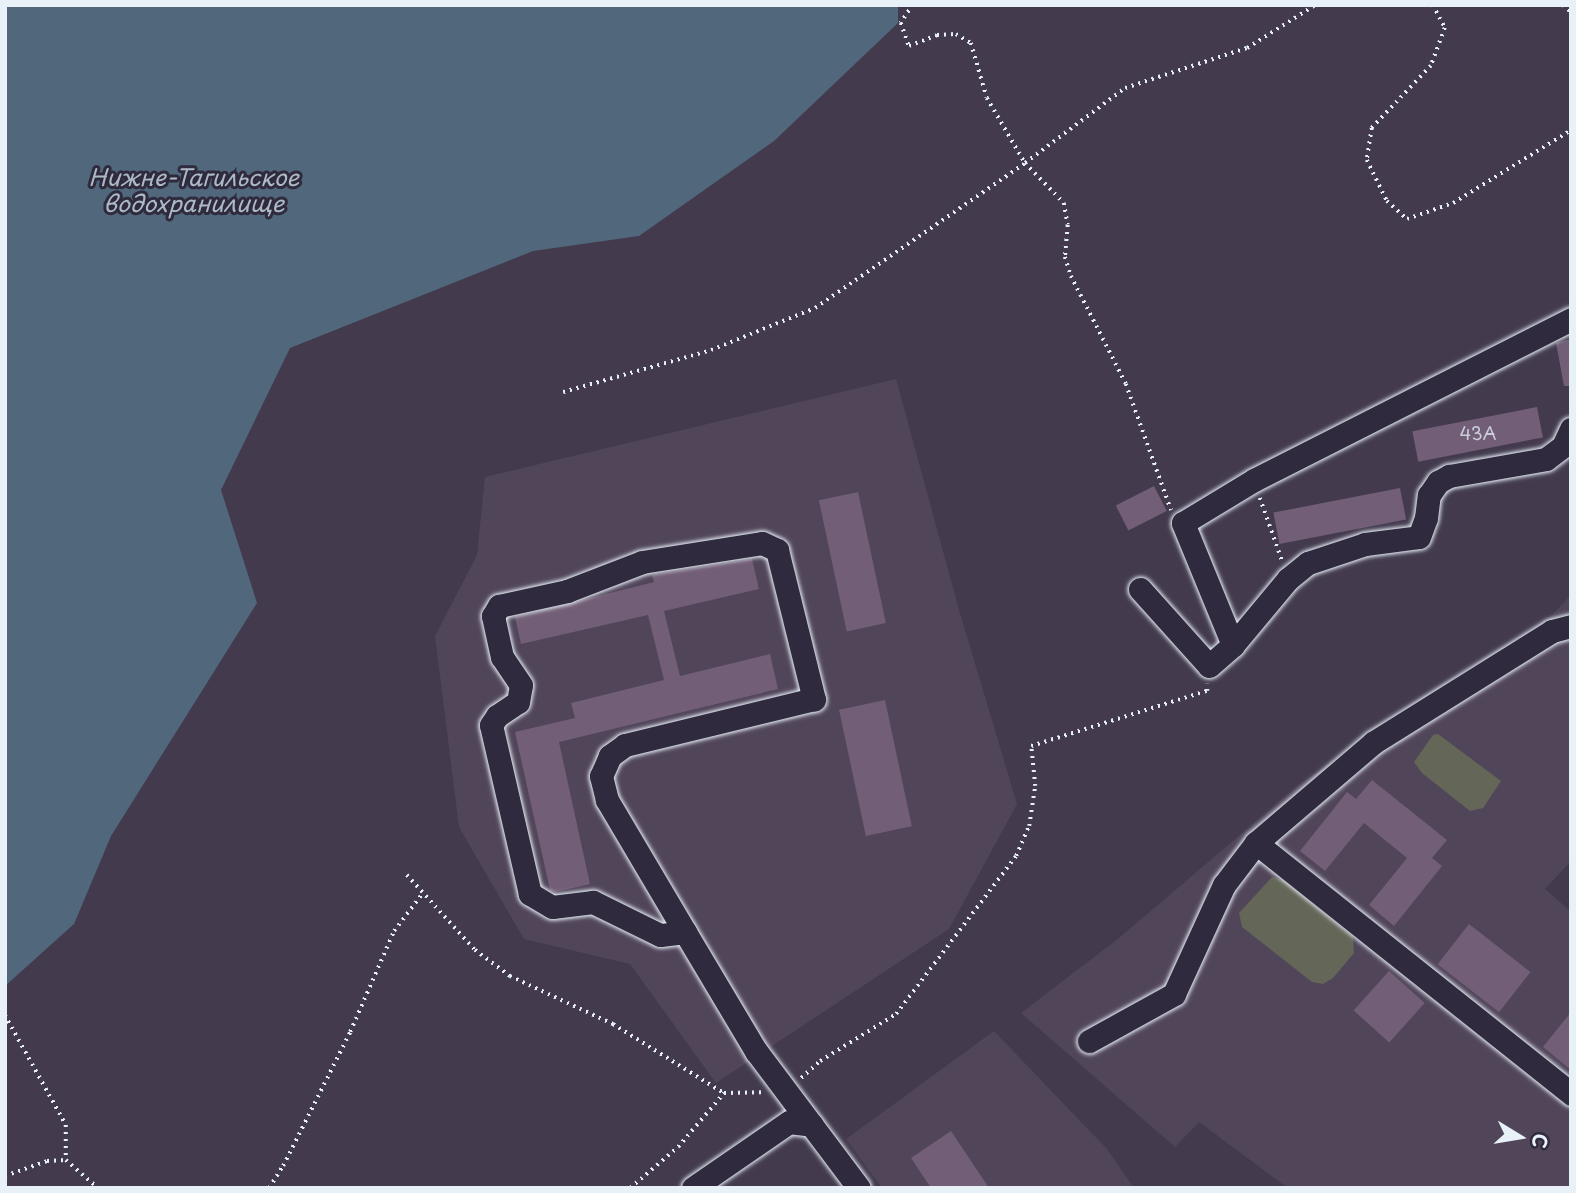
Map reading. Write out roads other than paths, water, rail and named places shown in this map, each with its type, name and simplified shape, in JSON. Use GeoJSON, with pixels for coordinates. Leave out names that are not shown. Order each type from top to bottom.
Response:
{"type":"FeatureCollection","features":[{"type":"Feature","properties":{"kind":"street"},"geometry":{"type":"LineString","coordinates":[[1233,645],[1183,523],[1254,480],[1571,319]]}},
{"type":"Feature","properties":{"kind":"street"},"geometry":{"type":"LineString","coordinates":[[1140,589],[1209,667],[1233,645],[1288,579],[1308,563],[1365,544],[1419,537],[1426,518],[1429,495],[1438,482],[1449,476],[1546,459],[1563,446],[1571,429]]}},
{"type":"Feature","properties":{"kind":"street"},"geometry":{"type":"LineString","coordinates":[[685,932],[660,935],[593,902],[552,907],[530,894],[491,725],[497,716],[518,702],[521,685],[502,657],[493,616],[499,606],[567,591],[642,562],[762,543],[777,550],[814,699],[625,745],[610,756],[601,776],[607,800],[756,1051],[859,1188]]}},
{"type":"Feature","properties":{"kind":"street"},"geometry":{"type":"LineString","coordinates":[[1089,1041],[1174,994],[1224,885],[1256,843],[1373,743],[1552,631],[1571,626]]}},
{"type":"Feature","properties":{"kind":"street"},"geometry":{"type":"LineString","coordinates":[[1256,843],[1571,1094]]}},
{"type":"Feature","properties":{"kind":"street"},"geometry":{"type":"LineString","coordinates":[[693,1188],[789,1122],[812,1125]]}},
{"type":"Feature","properties":{"kind":"water","name":"Нижне-Тагильское водохранилище"},"geometry":{"type":"Polygon","coordinates":[[[5,5],[898,5],[898,23],[774,141],[639,236],[533,251],[290,348],[221,490],[257,603],[111,836],[74,924],[5,986],[5,5]]]}}]}
